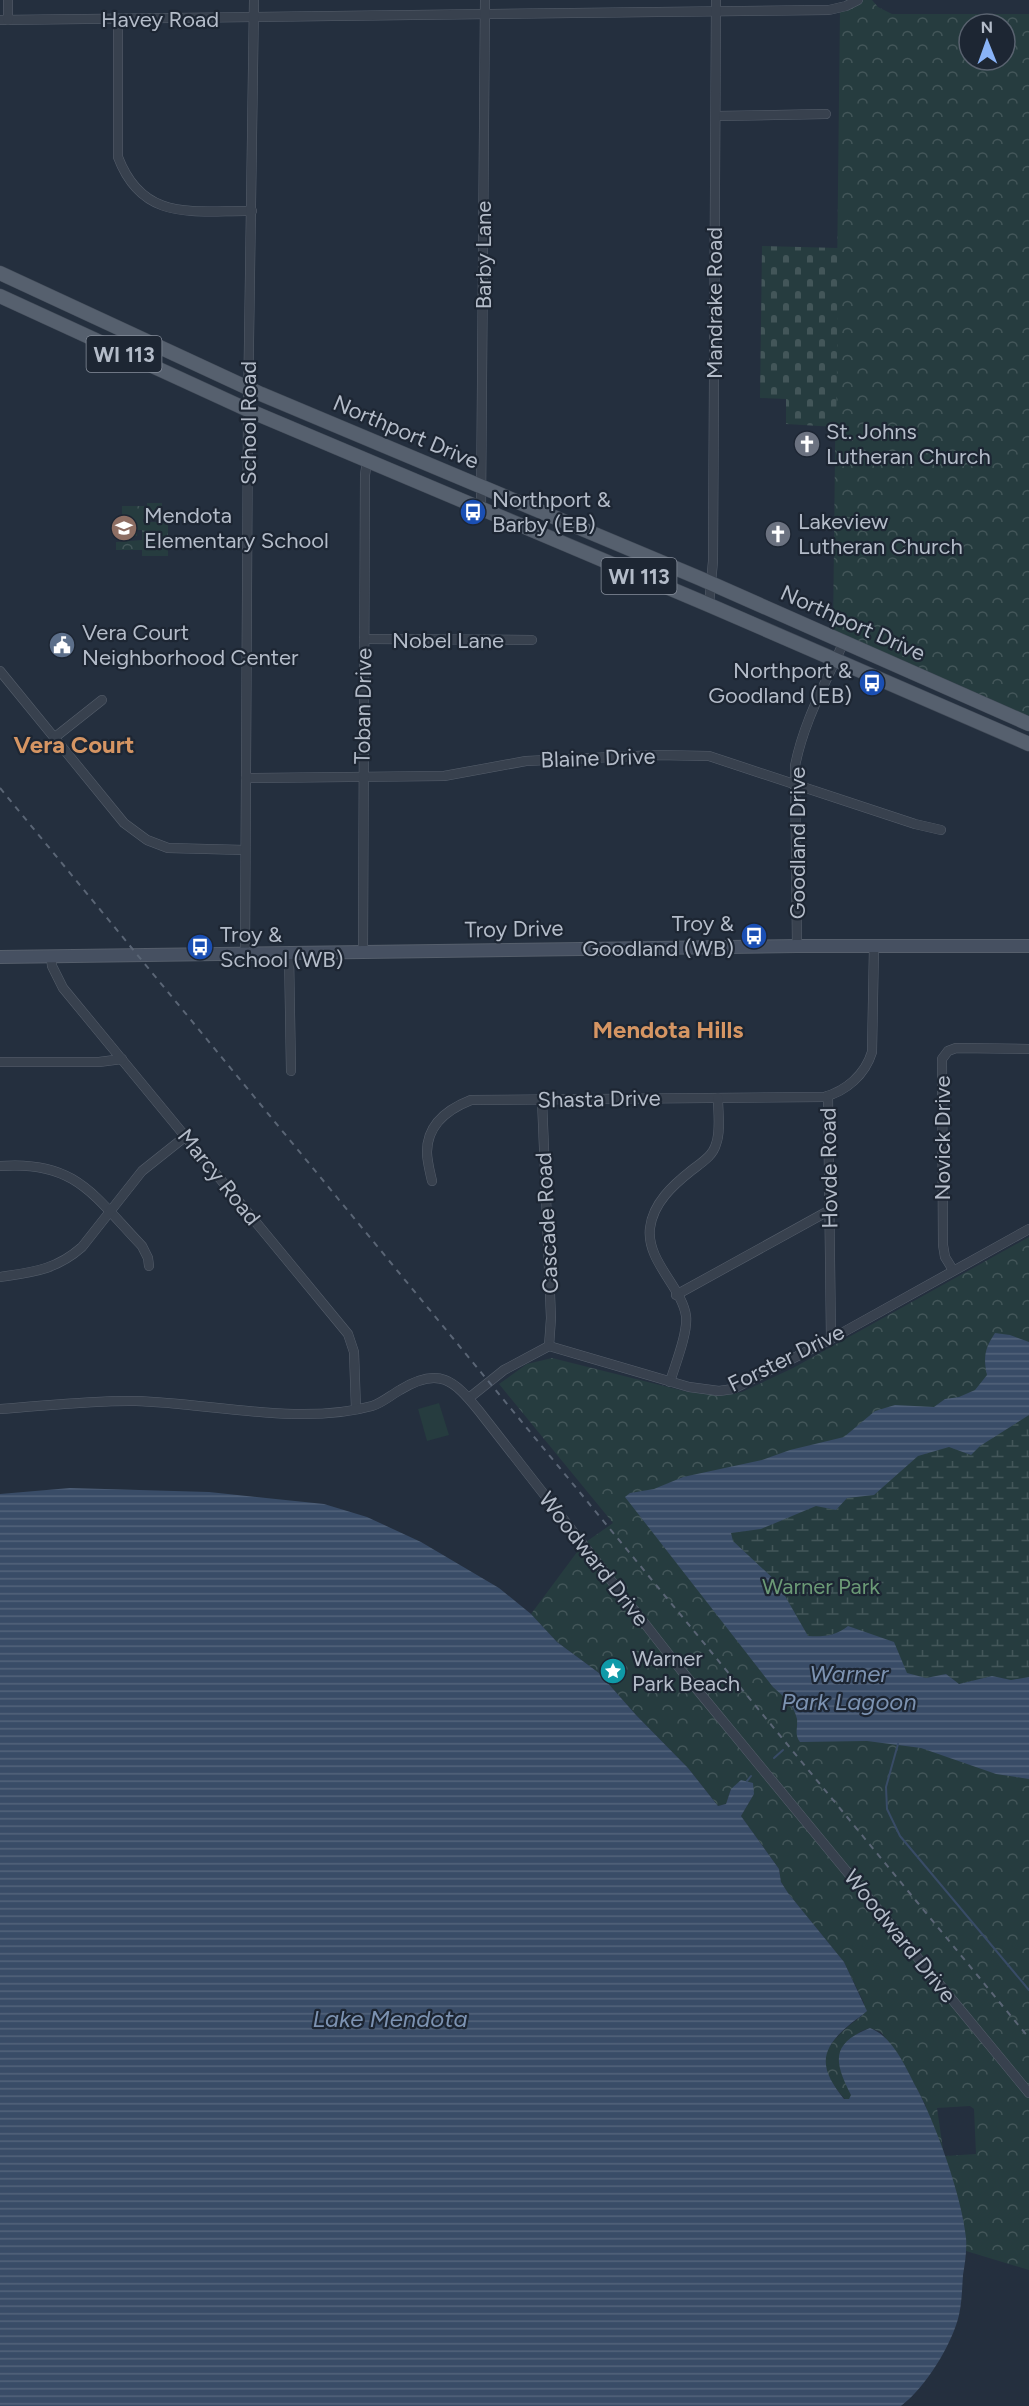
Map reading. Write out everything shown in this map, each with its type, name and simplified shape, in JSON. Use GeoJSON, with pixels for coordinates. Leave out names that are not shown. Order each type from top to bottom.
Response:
{"type":"FeatureCollection","features":[{"type":"Feature","properties":{"kind":"main road","name":"Northport Drive"},"geometry":{"type":"LineString","coordinates":[[0,273],[249,388],[844,641],[1029,724]]}},
{"type":"Feature","properties":{"kind":"main road","name":"Northport Drive"},"geometry":{"type":"LineString","coordinates":[[0,296],[248,410],[709,605],[1029,744]]}},
{"type":"Feature","properties":{"kind":"street"},"geometry":{"type":"LineString","coordinates":[[4,20],[8,0]]}},
{"type":"Feature","properties":{"kind":"street","name":"School Road"},"geometry":{"type":"LineString","coordinates":[[245,953],[248,410],[254,0]]}},
{"type":"Feature","properties":{"kind":"street","name":"Barby Lane"},"geometry":{"type":"LineString","coordinates":[[481,509],[485,0]]}},
{"type":"Feature","properties":{"kind":"street","name":"Mandrake Road"},"geometry":{"type":"LineString","coordinates":[[709,605],[716,0]]}},
{"type":"Feature","properties":{"kind":"street","name":"Havey Road"},"geometry":{"type":"LineString","coordinates":[[4,20],[829,10],[858,0]]}},
{"type":"Feature","properties":{"kind":"street"},"geometry":{"type":"LineString","coordinates":[[118,19],[118,157],[136,191],[151,201],[183,211],[252,211]]}},
{"type":"Feature","properties":{"kind":"street"},"geometry":{"type":"LineString","coordinates":[[716,116],[826,114]]}},
{"type":"Feature","properties":{"kind":"street","name":"Toban Drive"},"geometry":{"type":"LineString","coordinates":[[363,952],[362,776],[367,461]]}},
{"type":"Feature","properties":{"kind":"street","name":"Nobel Lane"},"geometry":{"type":"LineString","coordinates":[[364,639],[532,640]]}},
{"type":"Feature","properties":{"kind":"street","name":"Goodland Drive"},"geometry":{"type":"LineString","coordinates":[[797,946],[795,766],[800,739],[808,716],[844,641]]}},
{"type":"Feature","properties":{"kind":"street"},"geometry":{"type":"LineString","coordinates":[[0,671],[119,817],[135,833],[157,845],[178,849],[245,850]]}},
{"type":"Feature","properties":{"kind":"street"},"geometry":{"type":"LineString","coordinates":[[54,738],[102,700]]}},
{"type":"Feature","properties":{"kind":"street","name":"Blaine Drive"},"geometry":{"type":"LineString","coordinates":[[246,778],[444,776],[495,765],[548,759],[689,755],[719,758],[915,824],[941,830]]}},
{"type":"Feature","properties":{"kind":"street","name":"Troy Drive"},"geometry":{"type":"LineString","coordinates":[[0,957],[797,946],[1029,946]]}},
{"type":"Feature","properties":{"kind":"street","name":"Hovde Road"},"geometry":{"type":"LineString","coordinates":[[831,1339],[828,1096],[838,1093],[852,1082],[865,1068],[872,1052],[874,946]]}},
{"type":"Feature","properties":{"kind":"street"},"geometry":{"type":"LineString","coordinates":[[289,953],[291,1071]]}},
{"type":"Feature","properties":{"kind":"street","name":"Marcy Road"},"geometry":{"type":"LineString","coordinates":[[51,956],[52,966],[63,988],[348,1334],[354,1352],[356,1409]]}},
{"type":"Feature","properties":{"kind":"street","name":"Novick Drive"},"geometry":{"type":"LineString","coordinates":[[953,1270],[945,1257],[943,1245],[944,1055],[956,1048],[1029,1049]]}},
{"type":"Feature","properties":{"kind":"street"},"geometry":{"type":"LineString","coordinates":[[0,1062],[99,1062],[122,1059]]}},
{"type":"Feature","properties":{"kind":"street","name":"Shasta Drive"},"geometry":{"type":"LineString","coordinates":[[432,1181],[427,1152],[435,1125],[444,1113],[471,1100],[828,1096]]}},
{"type":"Feature","properties":{"kind":"street"},"geometry":{"type":"LineString","coordinates":[[670,1382],[686,1319],[685,1312],[657,1260],[651,1244],[650,1227],[662,1199],[715,1148],[718,1098]]}},
{"type":"Feature","properties":{"kind":"street","name":"Cascade Road"},"geometry":{"type":"LineString","coordinates":[[542,1100],[551,1318],[549,1346]]}},
{"type":"Feature","properties":{"kind":"street"},"geometry":{"type":"LineString","coordinates":[[0,1277],[45,1270],[82,1247],[142,1171],[186,1137]]}},
{"type":"Feature","properties":{"kind":"street"},"geometry":{"type":"LineString","coordinates":[[0,1166],[33,1165],[67,1174],[79,1182],[146,1251],[149,1266]]}},
{"type":"Feature","properties":{"kind":"street"},"geometry":{"type":"LineString","coordinates":[[676,1295],[830,1210]]}},
{"type":"Feature","properties":{"kind":"street","name":"Forster Drive"},"geometry":{"type":"LineString","coordinates":[[549,1346],[670,1382],[705,1390],[733,1389],[831,1339],[1029,1229]]}},
{"type":"Feature","properties":{"kind":"street"},"geometry":{"type":"LineString","coordinates":[[469,1398],[504,1370],[549,1346]]}},
{"type":"Feature","properties":{"kind":"street","name":"Woodward Drive"},"geometry":{"type":"LineString","coordinates":[[0,1409],[137,1401],[211,1409],[304,1413],[376,1405],[409,1385],[428,1377],[450,1381],[469,1398],[681,1670],[1029,2093]]}},
{"type":"Feature","properties":{"kind":"green space"},"geometry":{"type":"Polygon","coordinates":[[[858,0],[872,0],[878,7],[892,14],[957,14],[957,72],[1017,72],[1017,14],[1029,14],[1029,719],[833,633],[840,8],[858,0]]]}},
{"type":"Feature","properties":{"kind":"green space"},"geometry":{"type":"Polygon","coordinates":[[[762,246],[839,248],[836,427],[786,424],[786,399],[760,398],[762,246]]]}},
{"type":"Feature","properties":{"kind":"green space"},"geometry":{"type":"Polygon","coordinates":[[[147,503],[162,503],[162,512],[158,512],[158,519],[143,519],[143,522],[168,522],[168,556],[142,556],[142,550],[116,550],[116,542],[142,540],[142,530],[137,530],[137,536],[122,536],[122,506],[147,506],[147,503]]]}},
{"type":"Feature","properties":{"kind":"green space","name":"Warner Park"},"geometry":{"type":"Polygon","coordinates":[[[1029,1237],[1029,2270],[966,2251],[963,2219],[925,2104],[900,2058],[881,2032],[870,2028],[861,2031],[849,2041],[851,2096],[849,2099],[845,2099],[830,2080],[824,2063],[826,2052],[840,2034],[862,2016],[864,2003],[844,1962],[788,1893],[781,1882],[779,1869],[741,1816],[754,1794],[731,1789],[726,1804],[718,1806],[688,1768],[599,1673],[557,1642],[531,1614],[583,1544],[613,1523],[499,1384],[527,1364],[552,1358],[688,1392],[720,1396],[742,1392],[793,1368],[1029,1237]],[[970,2106],[937,2108],[944,2156],[976,2154],[974,2109],[970,2106]]]}},
{"type":"Feature","properties":{"kind":"green space"},"geometry":{"type":"Polygon","coordinates":[[[439,1403],[449,1435],[427,1441],[418,1409],[439,1403]]]}},
{"type":"Feature","properties":{"kind":"green space"},"geometry":{"type":"Polygon","coordinates":[[[1029,1415],[1029,1677],[1011,1680],[992,1676],[958,1684],[946,1674],[926,1678],[907,1673],[843,1630],[824,1637],[808,1636],[777,1582],[733,1541],[731,1533],[761,1529],[816,1506],[836,1510],[847,1498],[874,1494],[918,1456],[950,1447],[971,1455],[980,1446],[1029,1415]]]}},
{"type":"Feature","properties":{"kind":"water","name":"Warner Park Lagoon"},"geometry":{"type":"Polygon","coordinates":[[[995,1333],[1010,1335],[1029,1342],[1029,1415],[980,1446],[971,1455],[949,1447],[918,1456],[874,1495],[847,1498],[836,1510],[816,1506],[761,1529],[731,1533],[733,1541],[777,1582],[808,1636],[829,1635],[848,1626],[894,1642],[907,1673],[926,1678],[946,1674],[959,1684],[992,1676],[1011,1680],[1029,1677],[1029,1779],[996,1774],[921,1748],[867,1741],[800,1742],[797,1734],[796,1714],[791,1705],[773,1687],[625,1497],[630,1493],[654,1489],[683,1477],[762,1460],[790,1450],[844,1437],[875,1411],[895,1405],[934,1407],[945,1399],[959,1397],[975,1390],[987,1375],[986,1353],[995,1333]]]}},
{"type":"Feature","properties":{"kind":"water","name":"Lake Mendota"},"geometry":{"type":"Polygon","coordinates":[[[70,1488],[209,1492],[324,1504],[367,1517],[421,1542],[499,1588],[531,1614],[557,1642],[599,1673],[688,1768],[718,1806],[726,1804],[731,1789],[741,1780],[753,1783],[754,1794],[741,1816],[779,1869],[781,1882],[788,1893],[844,1962],[867,2011],[838,2035],[831,2044],[826,2061],[831,2079],[844,2099],[849,2099],[851,2095],[841,2073],[839,2056],[847,2041],[857,2034],[870,2028],[892,2045],[924,2102],[940,2140],[964,2221],[966,2247],[959,2315],[944,2352],[928,2377],[910,2398],[901,2406],[0,2406],[0,1494],[70,1488]]]}},
{"type":"Feature","properties":{"kind":"waterway"},"geometry":{"type":"LineString","coordinates":[[898,1744],[886,1787],[887,1809],[900,1836],[1029,1990]]}},
{"type":"Feature","properties":{"kind":"waterway"},"geometry":{"type":"LineString","coordinates":[[774,1758],[783,1750]]}},
{"type":"Feature","properties":{"kind":"waterway"},"geometry":{"type":"LineString","coordinates":[[747,1781],[751,1776]]}},
{"type":"Feature","properties":{"kind":"railway"},"geometry":{"type":"LineString","coordinates":[[0,788],[1029,2038]]}},
{"type":"Feature","properties":{"kind":"place","name":"St. Johns Lutheran Church"},"geometry":{"type":"Point","coordinates":[807,444]}},
{"type":"Feature","properties":{"kind":"place","name":"Northport & Barby (EB)"},"geometry":{"type":"Point","coordinates":[473,512]}},
{"type":"Feature","properties":{"kind":"place","name":"Mendota Elementary School"},"geometry":{"type":"Point","coordinates":[124,528]}},
{"type":"Feature","properties":{"kind":"place","name":"Lakeview Lutheran Church"},"geometry":{"type":"Point","coordinates":[778,534]}},
{"type":"Feature","properties":{"kind":"place","name":"Vera Court Neighborhood Center"},"geometry":{"type":"Point","coordinates":[62,645]}},
{"type":"Feature","properties":{"kind":"place","name":"Northport & Goodland (EB)"},"geometry":{"type":"Point","coordinates":[872,683]}},
{"type":"Feature","properties":{"kind":"place","name":"Troy & Goodland (WB)"},"geometry":{"type":"Point","coordinates":[754,936]}},
{"type":"Feature","properties":{"kind":"place","name":"Troy & School (WB)"},"geometry":{"type":"Point","coordinates":[200,947]}},
{"type":"Feature","properties":{"kind":"place","name":"Warner Park Beach"},"geometry":{"type":"Point","coordinates":[613,1671]}},
{"type":"Feature","properties":{"kind":"district","name":"Vera Court"},"geometry":{"type":"Point","coordinates":[74,744]}},
{"type":"Feature","properties":{"kind":"district","name":"Mendota Hills"},"geometry":{"type":"Point","coordinates":[668,1029]}}]}
